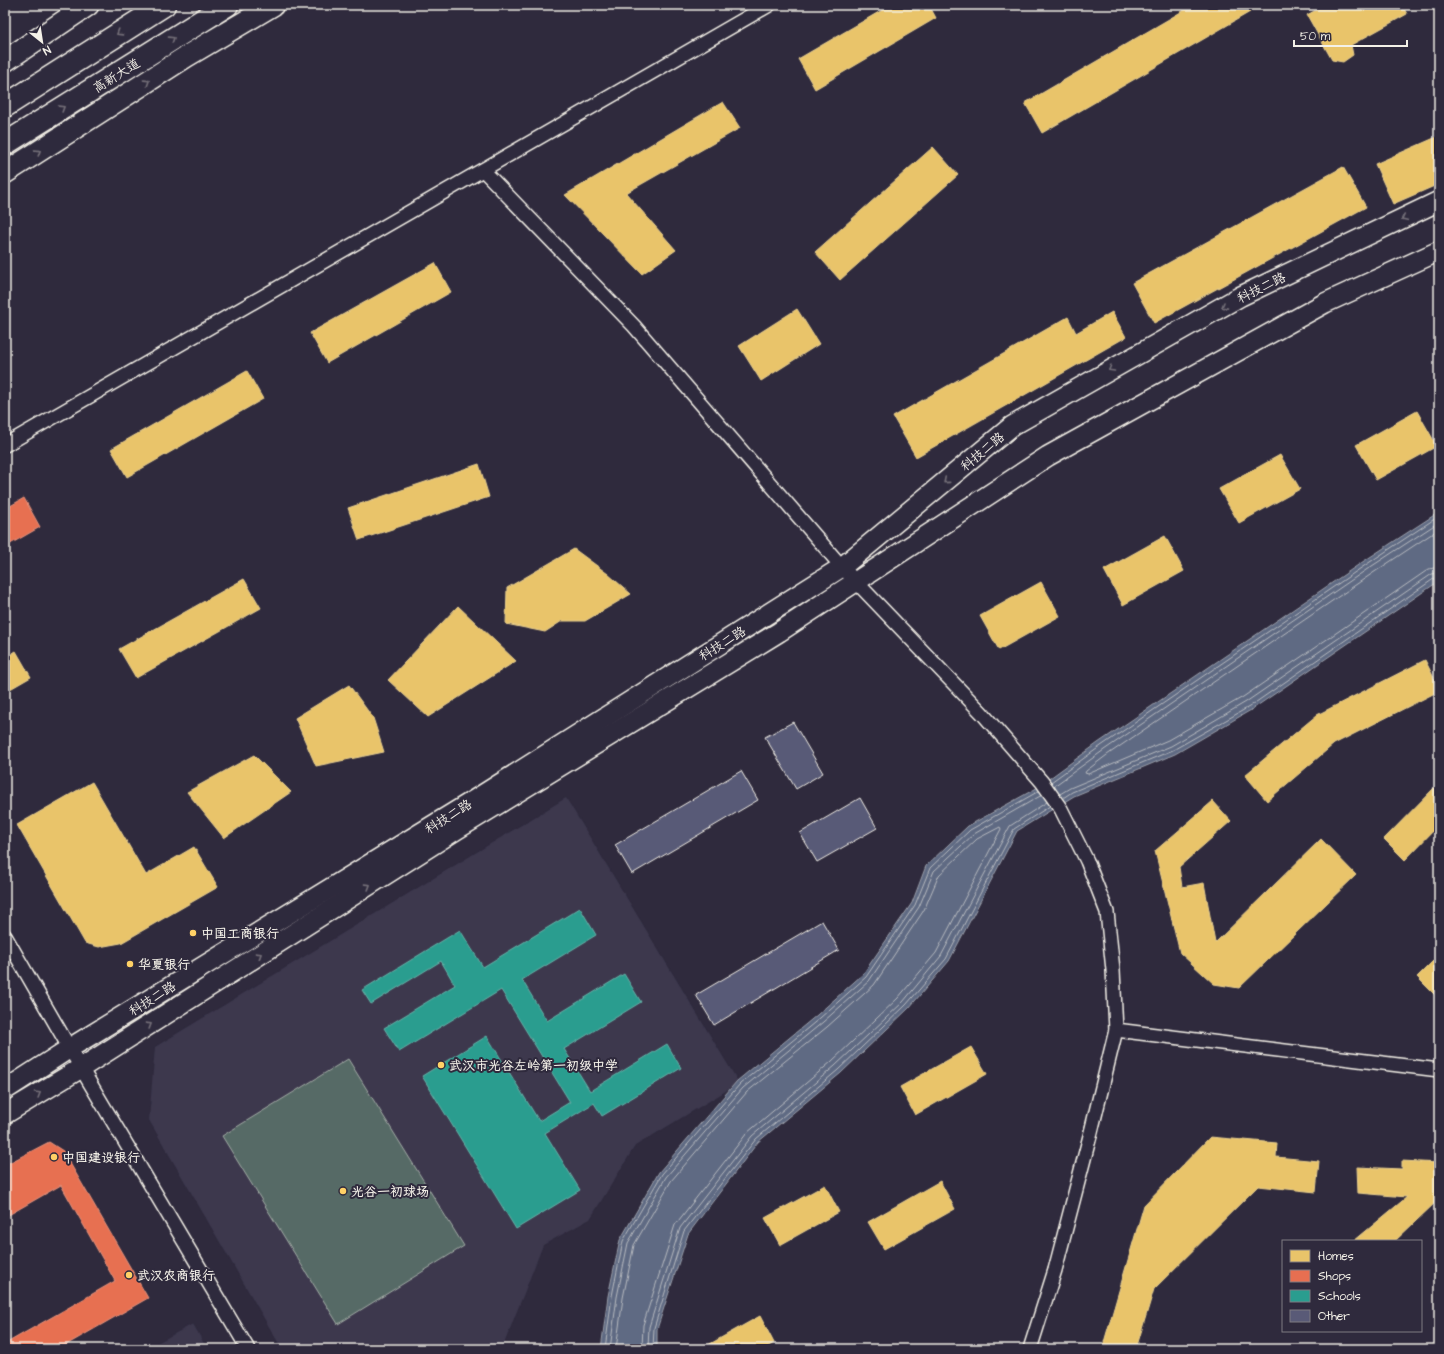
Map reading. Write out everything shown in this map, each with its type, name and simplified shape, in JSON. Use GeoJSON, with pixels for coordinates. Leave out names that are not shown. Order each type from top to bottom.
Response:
{"type":"FeatureCollection","features":[{"type":"Feature","properties":{"kind":"highway"},"geometry":{"type":"LineString","coordinates":[[5,106],[164,5]]}},
{"type":"Feature","properties":{"kind":"highway","name":"高新大道"},"geometry":{"type":"LineString","coordinates":[[5,144],[227,5]]}},
{"type":"Feature","properties":{"kind":"main road"},"geometry":{"type":"LineString","coordinates":[[5,61],[88,5]]}},
{"type":"Feature","properties":{"kind":"main road"},"geometry":{"type":"LineString","coordinates":[[5,173],[187,56],[273,5]]}},
{"type":"Feature","properties":{"kind":"street"},"geometry":{"type":"LineString","coordinates":[[5,445],[768,5]]}},
{"type":"Feature","properties":{"kind":"street"},"geometry":{"type":"LineString","coordinates":[[483,170],[634,326],[842,567],[982,714],[1042,782],[1061,809],[1087,861],[1107,912],[1113,970],[1116,1030],[1057,1262],[1030,1349]]}},
{"type":"Feature","properties":{"kind":"street","name":"科技二路"},"geometry":{"type":"LineString","coordinates":[[5,1090],[70,1048],[477,798],[842,567],[1012,426],[1241,296],[1439,202]]}},
{"type":"Feature","properties":{"kind":"street","name":"科技二路"},"geometry":{"type":"LineString","coordinates":[[5,1114],[81,1068],[456,830],[779,632],[1048,456],[1325,303],[1439,251]]}},
{"type":"Feature","properties":{"kind":"street"},"geometry":{"type":"LineString","coordinates":[[5,936],[81,1068],[248,1349]]}},
{"type":"Feature","properties":{"kind":"street"},"geometry":{"type":"LineString","coordinates":[[1116,1030],[1439,1070]]}},
{"type":"Feature","properties":{"kind":"shaded area","name":"武汉市光谷左岭第一初级中学"},"geometry":{"type":"Polygon","coordinates":[[[566,798],[739,1083],[635,1146],[590,1219],[543,1245],[502,1349],[282,1349],[149,1120],[155,1047],[566,798]]]}},
{"type":"Feature","properties":{"kind":"shaded area"},"geometry":{"type":"Polygon","coordinates":[[[193,1324],[207,1349],[146,1349],[193,1324]]]}},
{"type":"Feature","properties":{"kind":"green space","name":"光谷一初球场"},"geometry":{"type":"Polygon","coordinates":[[[348,1059],[464,1246],[338,1324],[222,1136],[348,1059]]]}},
{"type":"Feature","properties":{"kind":"water"},"geometry":{"type":"Polygon","coordinates":[[[1439,512],[1439,581],[1251,710],[1175,754],[1074,796],[1017,831],[949,961],[909,1008],[841,1073],[758,1142],[688,1234],[657,1329],[657,1349],[601,1349],[608,1296],[620,1240],[659,1172],[737,1081],[817,1015],[863,974],[912,903],[926,866],[968,826],[1035,789],[1098,743],[1364,561],[1439,512]]]}},
{"type":"Feature","properties":{"kind":"building: Homes"},"geometry":{"type":"Polygon","coordinates":[[[891,5],[929,5],[936,18],[815,89],[798,59],[891,5]]]}},
{"type":"Feature","properties":{"kind":"building: Homes"},"geometry":{"type":"Polygon","coordinates":[[[1193,5],[1245,5],[1250,12],[1042,133],[1025,103],[1193,5]]]}},
{"type":"Feature","properties":{"kind":"building: Homes"},"geometry":{"type":"Polygon","coordinates":[[[1325,5],[1402,5],[1407,14],[1351,45],[1353,55],[1343,62],[1332,60],[1307,15],[1325,5]]]}},
{"type":"Feature","properties":{"kind":"building: Homes"},"geometry":{"type":"Polygon","coordinates":[[[723,102],[740,128],[626,193],[676,250],[642,274],[565,195],[723,102]]]}},
{"type":"Feature","properties":{"kind":"building: Homes"},"geometry":{"type":"Polygon","coordinates":[[[1439,136],[1439,184],[1393,204],[1375,164],[1439,136]]]}},
{"type":"Feature","properties":{"kind":"building: Homes"},"geometry":{"type":"Polygon","coordinates":[[[933,147],[958,175],[840,280],[815,252],[933,147]]]}},
{"type":"Feature","properties":{"kind":"building: Homes"},"geometry":{"type":"Polygon","coordinates":[[[1343,167],[1366,207],[1154,323],[1132,283],[1343,167]]]}},
{"type":"Feature","properties":{"kind":"building: Homes"},"geometry":{"type":"Polygon","coordinates":[[[435,263],[451,292],[327,363],[310,333],[435,263]]]}},
{"type":"Feature","properties":{"kind":"building: Homes"},"geometry":{"type":"Polygon","coordinates":[[[797,309],[819,344],[761,381],[739,346],[797,309]]]}},
{"type":"Feature","properties":{"kind":"building: Homes"},"geometry":{"type":"Polygon","coordinates":[[[1112,312],[1126,337],[916,457],[893,417],[1068,317],[1076,333],[1112,312]]]}},
{"type":"Feature","properties":{"kind":"building: Homes"},"geometry":{"type":"Polygon","coordinates":[[[247,371],[263,399],[127,477],[111,449],[247,371]]]}},
{"type":"Feature","properties":{"kind":"building: Homes"},"geometry":{"type":"Polygon","coordinates":[[[1417,411],[1437,446],[1376,480],[1356,445],[1417,411]]]}},
{"type":"Feature","properties":{"kind":"building: Homes"},"geometry":{"type":"Polygon","coordinates":[[[1280,455],[1300,489],[1239,523],[1219,489],[1280,455]]]}},
{"type":"Feature","properties":{"kind":"building: Homes"},"geometry":{"type":"Polygon","coordinates":[[[479,464],[489,497],[359,540],[348,508],[479,464]]]}},
{"type":"Feature","properties":{"kind":"building: Homes"},"geometry":{"type":"Polygon","coordinates":[[[1165,536],[1184,571],[1123,605],[1104,570],[1165,536]]]}},
{"type":"Feature","properties":{"kind":"building: Homes"},"geometry":{"type":"Polygon","coordinates":[[[574,549],[608,574],[631,594],[585,621],[562,621],[545,632],[506,624],[507,588],[574,549]]]}},
{"type":"Feature","properties":{"kind":"building: Homes"},"geometry":{"type":"Polygon","coordinates":[[[244,579],[261,608],[136,678],[119,649],[244,579]]]}},
{"type":"Feature","properties":{"kind":"building: Homes"},"geometry":{"type":"Polygon","coordinates":[[[1041,582],[1060,616],[999,650],[980,616],[1041,582]]]}},
{"type":"Feature","properties":{"kind":"building: Homes"},"geometry":{"type":"Polygon","coordinates":[[[458,606],[516,661],[428,717],[388,680],[458,606]]]}},
{"type":"Feature","properties":{"kind":"building: Homes"},"geometry":{"type":"Polygon","coordinates":[[[16,651],[31,677],[5,692],[5,658],[16,651]]]}},
{"type":"Feature","properties":{"kind":"building: Homes"},"geometry":{"type":"Polygon","coordinates":[[[1425,660],[1439,688],[1439,691],[1334,744],[1267,801],[1245,775],[1317,715],[1425,660]]]}},
{"type":"Feature","properties":{"kind":"building: Homes"},"geometry":{"type":"Polygon","coordinates":[[[349,685],[373,718],[384,752],[316,766],[295,718],[349,685]]]}},
{"type":"Feature","properties":{"kind":"building: Homes"},"geometry":{"type":"Polygon","coordinates":[[[254,755],[291,792],[224,838],[187,792],[254,755]]]}},
{"type":"Feature","properties":{"kind":"building: Homes"},"geometry":{"type":"Polygon","coordinates":[[[92,782],[146,875],[194,847],[218,887],[121,943],[99,947],[85,943],[17,825],[92,782]]]}},
{"type":"Feature","properties":{"kind":"building: Homes"},"geometry":{"type":"Polygon","coordinates":[[[1439,783],[1439,825],[1405,860],[1384,839],[1439,783]]]}},
{"type":"Feature","properties":{"kind":"building: Homes"},"geometry":{"type":"Polygon","coordinates":[[[1213,801],[1231,821],[1179,867],[1182,887],[1204,883],[1215,943],[1321,839],[1356,875],[1239,988],[1214,984],[1180,953],[1155,851],[1213,801]]]}},
{"type":"Feature","properties":{"kind":"building: Homes"},"geometry":{"type":"Polygon","coordinates":[[[1439,955],[1439,999],[1417,977],[1439,955]]]}},
{"type":"Feature","properties":{"kind":"building: Homes"},"geometry":{"type":"Polygon","coordinates":[[[971,1047],[987,1074],[915,1115],[900,1087],[971,1047]]]}},
{"type":"Feature","properties":{"kind":"building: Homes"},"geometry":{"type":"Polygon","coordinates":[[[1210,1137],[1277,1143],[1276,1157],[1319,1161],[1316,1192],[1258,1186],[1154,1289],[1136,1349],[1102,1349],[1144,1205],[1210,1137]]]}},
{"type":"Feature","properties":{"kind":"building: Homes"},"geometry":{"type":"Polygon","coordinates":[[[1402,1161],[1439,1163],[1439,1201],[1437,1201],[1396,1240],[1355,1240],[1407,1197],[1358,1193],[1357,1167],[1402,1169],[1402,1161]]]}},
{"type":"Feature","properties":{"kind":"building: Homes"},"geometry":{"type":"Polygon","coordinates":[[[940,1181],[955,1209],[884,1249],[868,1222],[940,1181]]]}},
{"type":"Feature","properties":{"kind":"building: Homes"},"geometry":{"type":"Polygon","coordinates":[[[825,1185],[839,1212],[780,1245],[765,1218],[825,1185]]]}},
{"type":"Feature","properties":{"kind":"building: Homes"},"geometry":{"type":"Polygon","coordinates":[[[760,1316],[774,1343],[763,1349],[701,1349],[760,1316]]]}},
{"type":"Feature","properties":{"kind":"building: Shops"},"geometry":{"type":"Polygon","coordinates":[[[24,498],[40,527],[5,547],[5,509],[24,498]]]}},
{"type":"Feature","properties":{"kind":"building: Shops"},"geometry":{"type":"Polygon","coordinates":[[[49,1142],[63,1151],[148,1298],[59,1349],[5,1349],[5,1344],[115,1281],[61,1185],[5,1217],[5,1165],[49,1142]]]}},
{"type":"Feature","properties":{"kind":"building: Schools"},"geometry":{"type":"Polygon","coordinates":[[[580,908],[596,935],[522,980],[547,1021],[624,974],[641,1002],[564,1049],[590,1091],[667,1044],[681,1068],[602,1116],[594,1103],[545,1133],[580,1190],[516,1229],[422,1076],[487,1036],[539,1121],[570,1102],[501,990],[399,1052],[384,1028],[455,985],[441,961],[371,1004],[362,990],[460,930],[483,967],[580,908]]]}},
{"type":"Feature","properties":{"kind":"building: Other"},"geometry":{"type":"Polygon","coordinates":[[[793,722],[823,773],[796,789],[765,737],[793,722]]]}},
{"type":"Feature","properties":{"kind":"building: Other"},"geometry":{"type":"Polygon","coordinates":[[[741,771],[758,800],[632,874],[615,845],[741,771]]]}},
{"type":"Feature","properties":{"kind":"building: Other"},"geometry":{"type":"Polygon","coordinates":[[[860,798],[877,828],[817,862],[800,833],[860,798]]]}},
{"type":"Feature","properties":{"kind":"building: Other"},"geometry":{"type":"Polygon","coordinates":[[[822,921],[839,950],[714,1025],[696,995],[822,921]]]}},
{"type":"Feature","properties":{"kind":"place","name":"中国工商银行"},"geometry":{"type":"Point","coordinates":[193,933]}},
{"type":"Feature","properties":{"kind":"place","name":"华夏银行"},"geometry":{"type":"Point","coordinates":[130,964]}},
{"type":"Feature","properties":{"kind":"place","name":"武汉市光谷左岭第一初级中学"},"geometry":{"type":"Point","coordinates":[441,1065]}},
{"type":"Feature","properties":{"kind":"place","name":"中国建设银行"},"geometry":{"type":"Point","coordinates":[54,1157]}},
{"type":"Feature","properties":{"kind":"place","name":"光谷一初球场"},"geometry":{"type":"Point","coordinates":[343,1191]}},
{"type":"Feature","properties":{"kind":"place","name":"武汉农商银行"},"geometry":{"type":"Point","coordinates":[129,1275]}}]}
